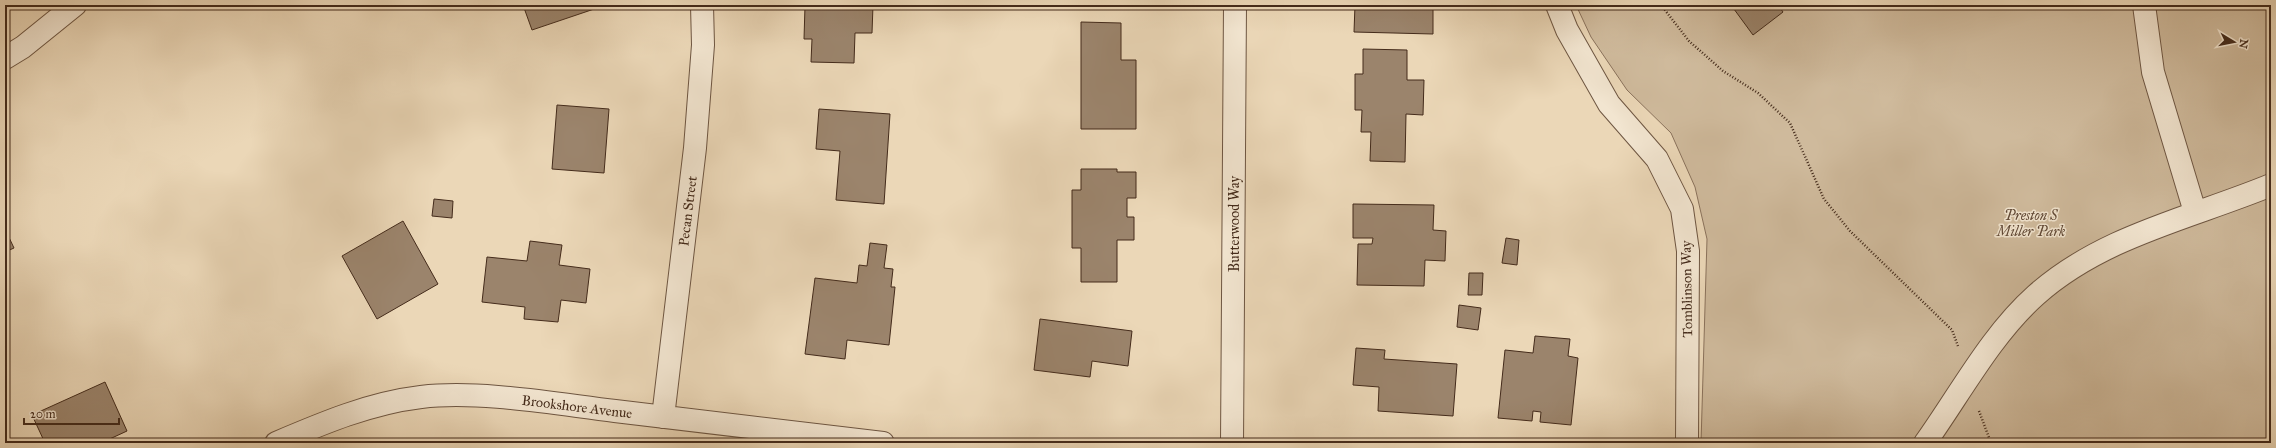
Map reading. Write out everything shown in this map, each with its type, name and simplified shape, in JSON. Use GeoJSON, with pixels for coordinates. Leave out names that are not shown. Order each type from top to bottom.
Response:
{"type":"FeatureCollection","features":[{"type":"Feature","properties":{"kind":"street"},"geometry":{"type":"LineString","coordinates":[[5,58],[23,47],[75,5]]}},
{"type":"Feature","properties":{"kind":"street","name":"Pecan Street"},"geometry":{"type":"LineString","coordinates":[[663,417],[697,134],[703,45],[702,5]]}},
{"type":"Feature","properties":{"kind":"street","name":"Butterwood Way"},"geometry":{"type":"LineString","coordinates":[[1232,443],[1235,5]]}},
{"type":"Feature","properties":{"kind":"street","name":"Tomblinson Way"},"geometry":{"type":"LineString","coordinates":[[1557,5],[1567,30],[1608,104],[1657,159],[1682,210],[1688,251],[1687,443]]}},
{"type":"Feature","properties":{"kind":"street"},"geometry":{"type":"LineString","coordinates":[[2144,5],[2153,72],[2196,212]]}},
{"type":"Feature","properties":{"kind":"street"},"geometry":{"type":"LineString","coordinates":[[1925,443],[2010,321],[2035,296],[2062,273],[2093,255],[2196,212],[2271,185]]}},
{"type":"Feature","properties":{"kind":"street","name":"Brookshore Avenue"},"geometry":{"type":"LineString","coordinates":[[276,443],[324,422],[372,406],[420,397],[470,396],[521,400],[884,443]]}},
{"type":"Feature","properties":{"kind":"path"},"geometry":{"type":"LineString","coordinates":[[1661,5],[1689,41],[1723,71],[1758,93],[1790,123],[1824,199],[1850,231],[1952,330],[1969,380]]}},
{"type":"Feature","properties":{"kind":"green space","name":"Preston S Miller Park"},"geometry":{"type":"Polygon","coordinates":[[[1576,5],[2271,5],[2271,443],[1701,443],[1707,239],[1695,187],[1671,133],[1627,90],[1591,37],[1576,5]]]}},
{"type":"Feature","properties":{"kind":"building"},"geometry":{"type":"Polygon","coordinates":[[[523,5],[606,5],[532,30],[523,5]]]}},
{"type":"Feature","properties":{"kind":"building"},"geometry":{"type":"Polygon","coordinates":[[[873,5],[872,33],[855,33],[854,63],[811,62],[812,39],[804,39],[805,6],[873,5]]]}},
{"type":"Feature","properties":{"kind":"building"},"geometry":{"type":"Polygon","coordinates":[[[1355,5],[1433,5],[1433,34],[1354,32],[1355,5]]]}},
{"type":"Feature","properties":{"kind":"building"},"geometry":{"type":"Polygon","coordinates":[[[1731,5],[1778,5],[1783,12],[1753,35],[1731,5]]]}},
{"type":"Feature","properties":{"kind":"building"},"geometry":{"type":"Polygon","coordinates":[[[1081,22],[1121,23],[1121,60],[1136,60],[1136,129],[1081,129],[1081,22]]]}},
{"type":"Feature","properties":{"kind":"building"},"geometry":{"type":"Polygon","coordinates":[[[1363,49],[1407,50],[1407,80],[1424,80],[1423,115],[1406,114],[1405,162],[1370,161],[1371,132],[1361,132],[1362,110],[1355,110],[1355,74],[1363,74],[1363,49]]]}},
{"type":"Feature","properties":{"kind":"building"},"geometry":{"type":"Polygon","coordinates":[[[557,105],[609,109],[604,173],[552,169],[557,105]]]}},
{"type":"Feature","properties":{"kind":"building"},"geometry":{"type":"Polygon","coordinates":[[[819,109],[890,114],[884,204],[836,200],[840,151],[816,149],[819,109]]]}},
{"type":"Feature","properties":{"kind":"building"},"geometry":{"type":"Polygon","coordinates":[[[1081,169],[1117,169],[1117,172],[1136,172],[1136,198],[1127,198],[1127,217],[1134,217],[1134,240],[1117,240],[1117,282],[1081,282],[1081,248],[1072,248],[1072,190],[1081,190],[1081,169]]]}},
{"type":"Feature","properties":{"kind":"building"},"geometry":{"type":"Polygon","coordinates":[[[434,199],[453,201],[452,218],[432,216],[434,199]]]}},
{"type":"Feature","properties":{"kind":"building"},"geometry":{"type":"Polygon","coordinates":[[[1353,204],[1434,205],[1433,230],[1446,231],[1445,261],[1425,260],[1424,286],[1357,285],[1358,244],[1372,244],[1373,238],[1353,238],[1353,204]]]}},
{"type":"Feature","properties":{"kind":"building"},"geometry":{"type":"Polygon","coordinates":[[[403,221],[438,284],[377,319],[342,256],[403,221]]]}},
{"type":"Feature","properties":{"kind":"building"},"geometry":{"type":"Polygon","coordinates":[[[5,229],[14,248],[5,252],[5,229]]]}},
{"type":"Feature","properties":{"kind":"building"},"geometry":{"type":"Polygon","coordinates":[[[1506,238],[1519,240],[1517,265],[1502,263],[1506,238]]]}},
{"type":"Feature","properties":{"kind":"building"},"geometry":{"type":"Polygon","coordinates":[[[530,241],[562,245],[559,265],[590,269],[586,303],[561,300],[558,322],[524,319],[525,307],[482,302],[487,257],[527,261],[530,241]]]}},
{"type":"Feature","properties":{"kind":"building"},"geometry":{"type":"Polygon","coordinates":[[[870,243],[887,245],[884,268],[893,269],[891,287],[895,287],[889,345],[847,340],[845,359],[805,354],[815,278],[857,283],[859,265],[867,266],[870,243]]]}},
{"type":"Feature","properties":{"kind":"building"},"geometry":{"type":"Polygon","coordinates":[[[1469,273],[1483,273],[1482,295],[1468,295],[1469,273]]]}},
{"type":"Feature","properties":{"kind":"building"},"geometry":{"type":"Polygon","coordinates":[[[1459,305],[1481,308],[1478,330],[1457,327],[1459,305]]]}},
{"type":"Feature","properties":{"kind":"building"},"geometry":{"type":"Polygon","coordinates":[[[1040,319],[1132,331],[1128,366],[1092,361],[1090,377],[1034,370],[1040,319]]]}},
{"type":"Feature","properties":{"kind":"building"},"geometry":{"type":"Polygon","coordinates":[[[1535,336],[1570,339],[1568,356],[1578,358],[1571,425],[1540,422],[1541,412],[1533,411],[1532,421],[1498,418],[1505,350],[1533,353],[1535,336]]]}},
{"type":"Feature","properties":{"kind":"building"},"geometry":{"type":"Polygon","coordinates":[[[1356,348],[1385,350],[1384,359],[1457,364],[1453,416],[1378,411],[1379,387],[1353,385],[1356,348]]]}},
{"type":"Feature","properties":{"kind":"building"},"geometry":{"type":"Polygon","coordinates":[[[105,382],[127,431],[101,443],[45,443],[32,415],[105,382]]]}}]}
